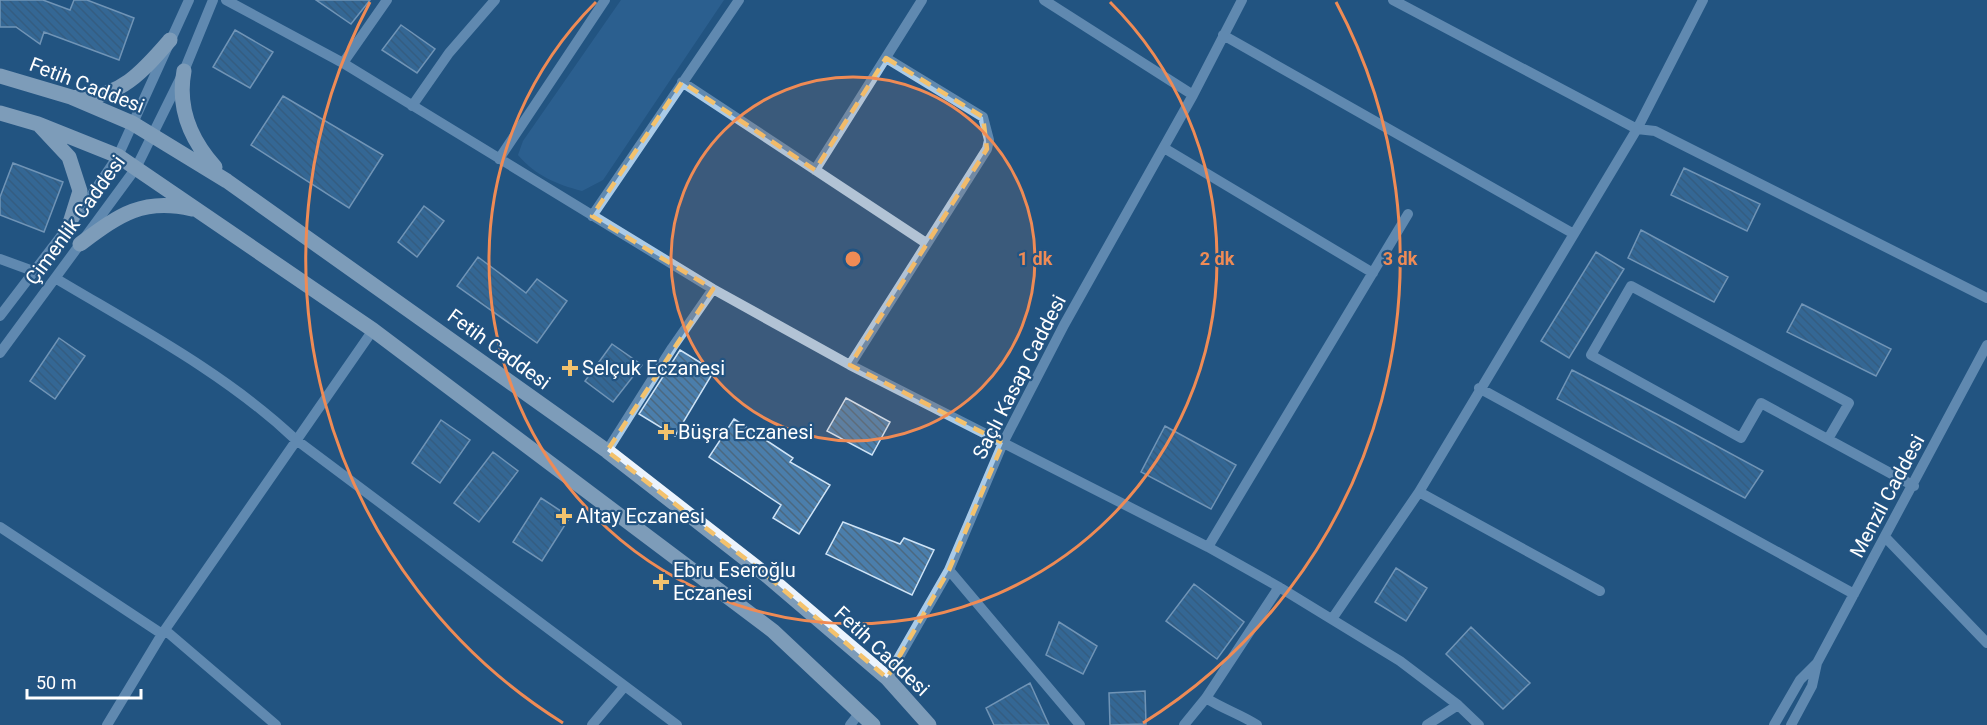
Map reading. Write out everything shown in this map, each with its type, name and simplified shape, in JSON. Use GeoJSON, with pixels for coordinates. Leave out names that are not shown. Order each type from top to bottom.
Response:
{"type":"FeatureCollection","features":[{"type":"Feature","properties":{"kind":"main road"},"geometry":{"type":"LineString","coordinates":[[71,97],[88,98],[119,88],[149,65],[170,40]]}},
{"type":"Feature","properties":{"kind":"main road"},"geometry":{"type":"LineString","coordinates":[[184,71],[181,90],[186,122],[201,150],[227,180]]}},
{"type":"Feature","properties":{"kind":"main road","name":"Fetih Caddesi"},"geometry":{"type":"LineString","coordinates":[[0,76],[71,97],[132,123],[227,180],[607,451],[765,574],[887,678],[929,725]]}},
{"type":"Feature","properties":{"kind":"main road"},"geometry":{"type":"LineString","coordinates":[[0,112],[38,124],[118,156],[373,330],[772,631],[861,711],[873,725]]}},
{"type":"Feature","properties":{"kind":"main road"},"geometry":{"type":"LineString","coordinates":[[38,124],[69,157],[80,191],[70,223]]}},
{"type":"Feature","properties":{"kind":"main road"},"geometry":{"type":"LineString","coordinates":[[80,244],[124,213],[150,205],[172,204],[194,210],[210,218]]}},
{"type":"Feature","properties":{"kind":"street","name":"Çimenlik Caddesi"},"geometry":{"type":"LineString","coordinates":[[0,316],[118,156],[189,0]]}},
{"type":"Feature","properties":{"kind":"street","name":"Çimenlik Caddesi"},"geometry":{"type":"LineString","coordinates":[[0,354],[136,168],[184,71],[213,0]]}},
{"type":"Feature","properties":{"kind":"street"},"geometry":{"type":"LineString","coordinates":[[226,0],[343,63],[713,289],[850,365],[1208,547],[1279,587],[1400,661],[1458,705],[1479,725]]}},
{"type":"Feature","properties":{"kind":"street"},"geometry":{"type":"LineString","coordinates":[[343,63],[387,0]]}},
{"type":"Feature","properties":{"kind":"street"},"geometry":{"type":"LineString","coordinates":[[412,106],[449,53],[495,0]]}},
{"type":"Feature","properties":{"kind":"street"},"geometry":{"type":"LineString","coordinates":[[499,159],[605,0]]}},
{"type":"Feature","properties":{"kind":"street"},"geometry":{"type":"LineString","coordinates":[[592,216],[681,82],[739,0]]}},
{"type":"Feature","properties":{"kind":"street"},"geometry":{"type":"LineString","coordinates":[[815,170],[922,0]]}},
{"type":"Feature","properties":{"kind":"street"},"geometry":{"type":"LineString","coordinates":[[1044,0],[1193,94]]}},
{"type":"Feature","properties":{"kind":"street","name":"Saçlı Kasap Caddesi"},"geometry":{"type":"LineString","coordinates":[[887,678],[949,570],[1003,443],[1064,325],[1164,148],[1242,0]]}},
{"type":"Feature","properties":{"kind":"street"},"geometry":{"type":"LineString","coordinates":[[1393,0],[1637,129],[1655,131],[1987,298]]}},
{"type":"Feature","properties":{"kind":"street"},"geometry":{"type":"LineString","coordinates":[[1332,619],[1419,492],[1479,388],[1637,129],[1703,0]]}},
{"type":"Feature","properties":{"kind":"street"},"geometry":{"type":"LineString","coordinates":[[1223,35],[1574,234]]}},
{"type":"Feature","properties":{"kind":"street"},"geometry":{"type":"LineString","coordinates":[[850,365],[990,140],[983,117],[886,58]]}},
{"type":"Feature","properties":{"kind":"street"},"geometry":{"type":"LineString","coordinates":[[681,82],[926,243]]}},
{"type":"Feature","properties":{"kind":"street"},"geometry":{"type":"LineString","coordinates":[[1164,148],[1373,273]]}},
{"type":"Feature","properties":{"kind":"street"},"geometry":{"type":"LineString","coordinates":[[1208,547],[1408,213]]}},
{"type":"Feature","properties":{"kind":"street"},"geometry":{"type":"LineString","coordinates":[[0,259],[33,271]]}},
{"type":"Feature","properties":{"kind":"street"},"geometry":{"type":"LineString","coordinates":[[55,278],[174,348],[276,421],[295,439],[677,725]]}},
{"type":"Feature","properties":{"kind":"street"},"geometry":{"type":"LineString","coordinates":[[1828,439],[1849,404],[1631,286],[1591,355],[1741,438],[1761,403],[1914,486]]}},
{"type":"Feature","properties":{"kind":"street"},"geometry":{"type":"LineString","coordinates":[[607,451],[672,348],[713,289]]}},
{"type":"Feature","properties":{"kind":"street"},"geometry":{"type":"LineString","coordinates":[[107,725],[164,632],[295,439],[373,330]]}},
{"type":"Feature","properties":{"kind":"street","name":"Menzil Caddesi"},"geometry":{"type":"LineString","coordinates":[[1791,725],[1812,686],[1817,663],[1914,486],[1987,345]]}},
{"type":"Feature","properties":{"kind":"street"},"geometry":{"type":"LineString","coordinates":[[1479,388],[1854,594]]}},
{"type":"Feature","properties":{"kind":"street"},"geometry":{"type":"LineString","coordinates":[[1419,492],[1600,591]]}},
{"type":"Feature","properties":{"kind":"street"},"geometry":{"type":"LineString","coordinates":[[0,527],[164,632],[276,725]]}},
{"type":"Feature","properties":{"kind":"street"},"geometry":{"type":"LineString","coordinates":[[1886,538],[1987,643]]}},
{"type":"Feature","properties":{"kind":"street"},"geometry":{"type":"LineString","coordinates":[[949,570],[1080,725]]}},
{"type":"Feature","properties":{"kind":"street"},"geometry":{"type":"LineString","coordinates":[[1184,725],[1206,698],[1279,587]]}},
{"type":"Feature","properties":{"kind":"street","name":"Menzil Caddesi"},"geometry":{"type":"LineString","coordinates":[[1774,725],[1800,680],[1817,663]]}},
{"type":"Feature","properties":{"kind":"street"},"geometry":{"type":"LineString","coordinates":[[592,725],[624,687]]}},
{"type":"Feature","properties":{"kind":"street"},"geometry":{"type":"LineString","coordinates":[[1206,698],[1257,725]]}},
{"type":"Feature","properties":{"kind":"street"},"geometry":{"type":"LineString","coordinates":[[1427,725],[1458,705]]}},
{"type":"Feature","properties":{"kind":"street"},"geometry":{"type":"LineString","coordinates":[[850,725],[861,711]]}},
{"type":"Feature","properties":{"kind":"highlighted area"},"geometry":{"type":"Polygon","coordinates":[[[886,58],[983,117],[987,149],[850,365],[1003,443],[949,570],[887,678],[765,574],[607,451],[713,289],[592,216],[682,82],[815,170],[886,58]]]}},
{"type":"Feature","properties":{"kind":"shaded area"},"geometry":{"type":"Polygon","coordinates":[[[621,0],[724,0],[603,180],[582,191],[547,178],[518,155],[523,141],[621,0]]]}},
{"type":"Feature","properties":{"kind":"building"},"geometry":{"type":"Polygon","coordinates":[[[0,0],[43,0],[70,10],[74,0],[87,0],[134,18],[119,60],[44,32],[40,44],[16,27],[0,27],[0,0]]]}},
{"type":"Feature","properties":{"kind":"building"},"geometry":{"type":"Polygon","coordinates":[[[316,0],[370,0],[351,24],[316,0]]]}},
{"type":"Feature","properties":{"kind":"building"},"geometry":{"type":"Polygon","coordinates":[[[401,25],[435,49],[417,73],[382,50],[401,25]]]}},
{"type":"Feature","properties":{"kind":"building"},"geometry":{"type":"Polygon","coordinates":[[[235,30],[273,52],[250,88],[213,67],[235,30]]]}},
{"type":"Feature","properties":{"kind":"building"},"geometry":{"type":"Polygon","coordinates":[[[283,96],[383,155],[349,208],[251,145],[283,96]]]}},
{"type":"Feature","properties":{"kind":"building"},"geometry":{"type":"Polygon","coordinates":[[[13,163],[63,182],[44,232],[0,215],[0,197],[13,163]]]}},
{"type":"Feature","properties":{"kind":"building"},"geometry":{"type":"Polygon","coordinates":[[[1684,168],[1760,204],[1747,231],[1671,195],[1684,168]]]}},
{"type":"Feature","properties":{"kind":"building"},"geometry":{"type":"Polygon","coordinates":[[[424,206],[444,221],[417,257],[398,242],[424,206]]]}},
{"type":"Feature","properties":{"kind":"building"},"geometry":{"type":"Polygon","coordinates":[[[1641,230],[1728,277],[1714,302],[1628,258],[1641,230]]]}},
{"type":"Feature","properties":{"kind":"building"},"geometry":{"type":"Polygon","coordinates":[[[1596,252],[1624,269],[1569,358],[1541,341],[1596,252]]]}},
{"type":"Feature","properties":{"kind":"building"},"geometry":{"type":"Polygon","coordinates":[[[478,257],[526,293],[537,279],[567,301],[537,343],[457,286],[478,257]]]}},
{"type":"Feature","properties":{"kind":"building"},"geometry":{"type":"Polygon","coordinates":[[[1802,304],[1891,349],[1876,376],[1787,332],[1802,304]]]}},
{"type":"Feature","properties":{"kind":"building"},"geometry":{"type":"Polygon","coordinates":[[[59,338],[85,356],[55,399],[30,381],[59,338]]]}},
{"type":"Feature","properties":{"kind":"building"},"geometry":{"type":"Polygon","coordinates":[[[612,344],[642,365],[613,402],[585,381],[612,344]]]}},
{"type":"Feature","properties":{"kind":"building"},"geometry":{"type":"Polygon","coordinates":[[[680,350],[714,371],[675,436],[639,414],[680,350]]]}},
{"type":"Feature","properties":{"kind":"building"},"geometry":{"type":"Polygon","coordinates":[[[1572,370],[1763,471],[1745,498],[1557,399],[1572,370]]]}},
{"type":"Feature","properties":{"kind":"building"},"geometry":{"type":"Polygon","coordinates":[[[846,398],[890,422],[872,455],[827,431],[846,398]]]}},
{"type":"Feature","properties":{"kind":"building"},"geometry":{"type":"Polygon","coordinates":[[[734,419],[793,458],[790,462],[830,485],[799,534],[773,518],[781,505],[709,457],[734,419]]]}},
{"type":"Feature","properties":{"kind":"building"},"geometry":{"type":"Polygon","coordinates":[[[441,420],[470,440],[440,483],[412,463],[441,420]]]}},
{"type":"Feature","properties":{"kind":"building"},"geometry":{"type":"Polygon","coordinates":[[[1165,426],[1236,465],[1211,509],[1141,472],[1165,426]]]}},
{"type":"Feature","properties":{"kind":"building"},"geometry":{"type":"Polygon","coordinates":[[[493,452],[518,471],[479,522],[454,503],[493,452]]]}},
{"type":"Feature","properties":{"kind":"building"},"geometry":{"type":"Polygon","coordinates":[[[541,498],[570,517],[542,561],[513,542],[541,498]]]}},
{"type":"Feature","properties":{"kind":"building"},"geometry":{"type":"Polygon","coordinates":[[[843,522],[900,544],[904,538],[934,550],[912,595],[826,554],[843,522]]]}},
{"type":"Feature","properties":{"kind":"building"},"geometry":{"type":"Polygon","coordinates":[[[1396,568],[1427,588],[1406,621],[1375,602],[1396,568]]]}},
{"type":"Feature","properties":{"kind":"building"},"geometry":{"type":"Polygon","coordinates":[[[1194,584],[1244,622],[1217,659],[1166,621],[1194,584]]]}},
{"type":"Feature","properties":{"kind":"building"},"geometry":{"type":"Polygon","coordinates":[[[1059,622],[1097,646],[1083,674],[1046,655],[1059,622]]]}},
{"type":"Feature","properties":{"kind":"building"},"geometry":{"type":"Polygon","coordinates":[[[1471,627],[1530,683],[1503,709],[1446,654],[1471,627]]]}},
{"type":"Feature","properties":{"kind":"building"},"geometry":{"type":"Polygon","coordinates":[[[1030,683],[1049,725],[994,725],[986,708],[1030,683]]]}},
{"type":"Feature","properties":{"kind":"building"},"geometry":{"type":"Polygon","coordinates":[[[1145,691],[1146,724],[1110,725],[1109,693],[1145,691]]]}},
{"type":"Feature","properties":{"kind":"place","name":"Selçuk Eczanesi"},"geometry":{"type":"Point","coordinates":[570,368]}},
{"type":"Feature","properties":{"kind":"place","name":"Büşra Eczanesi"},"geometry":{"type":"Point","coordinates":[666,432]}},
{"type":"Feature","properties":{"kind":"place","name":"Altay Eczanesi"},"geometry":{"type":"Point","coordinates":[564,516]}},
{"type":"Feature","properties":{"kind":"place","name":"Ebru Eseroğlu Eczanesi"},"geometry":{"type":"Point","coordinates":[661,582]}}]}
